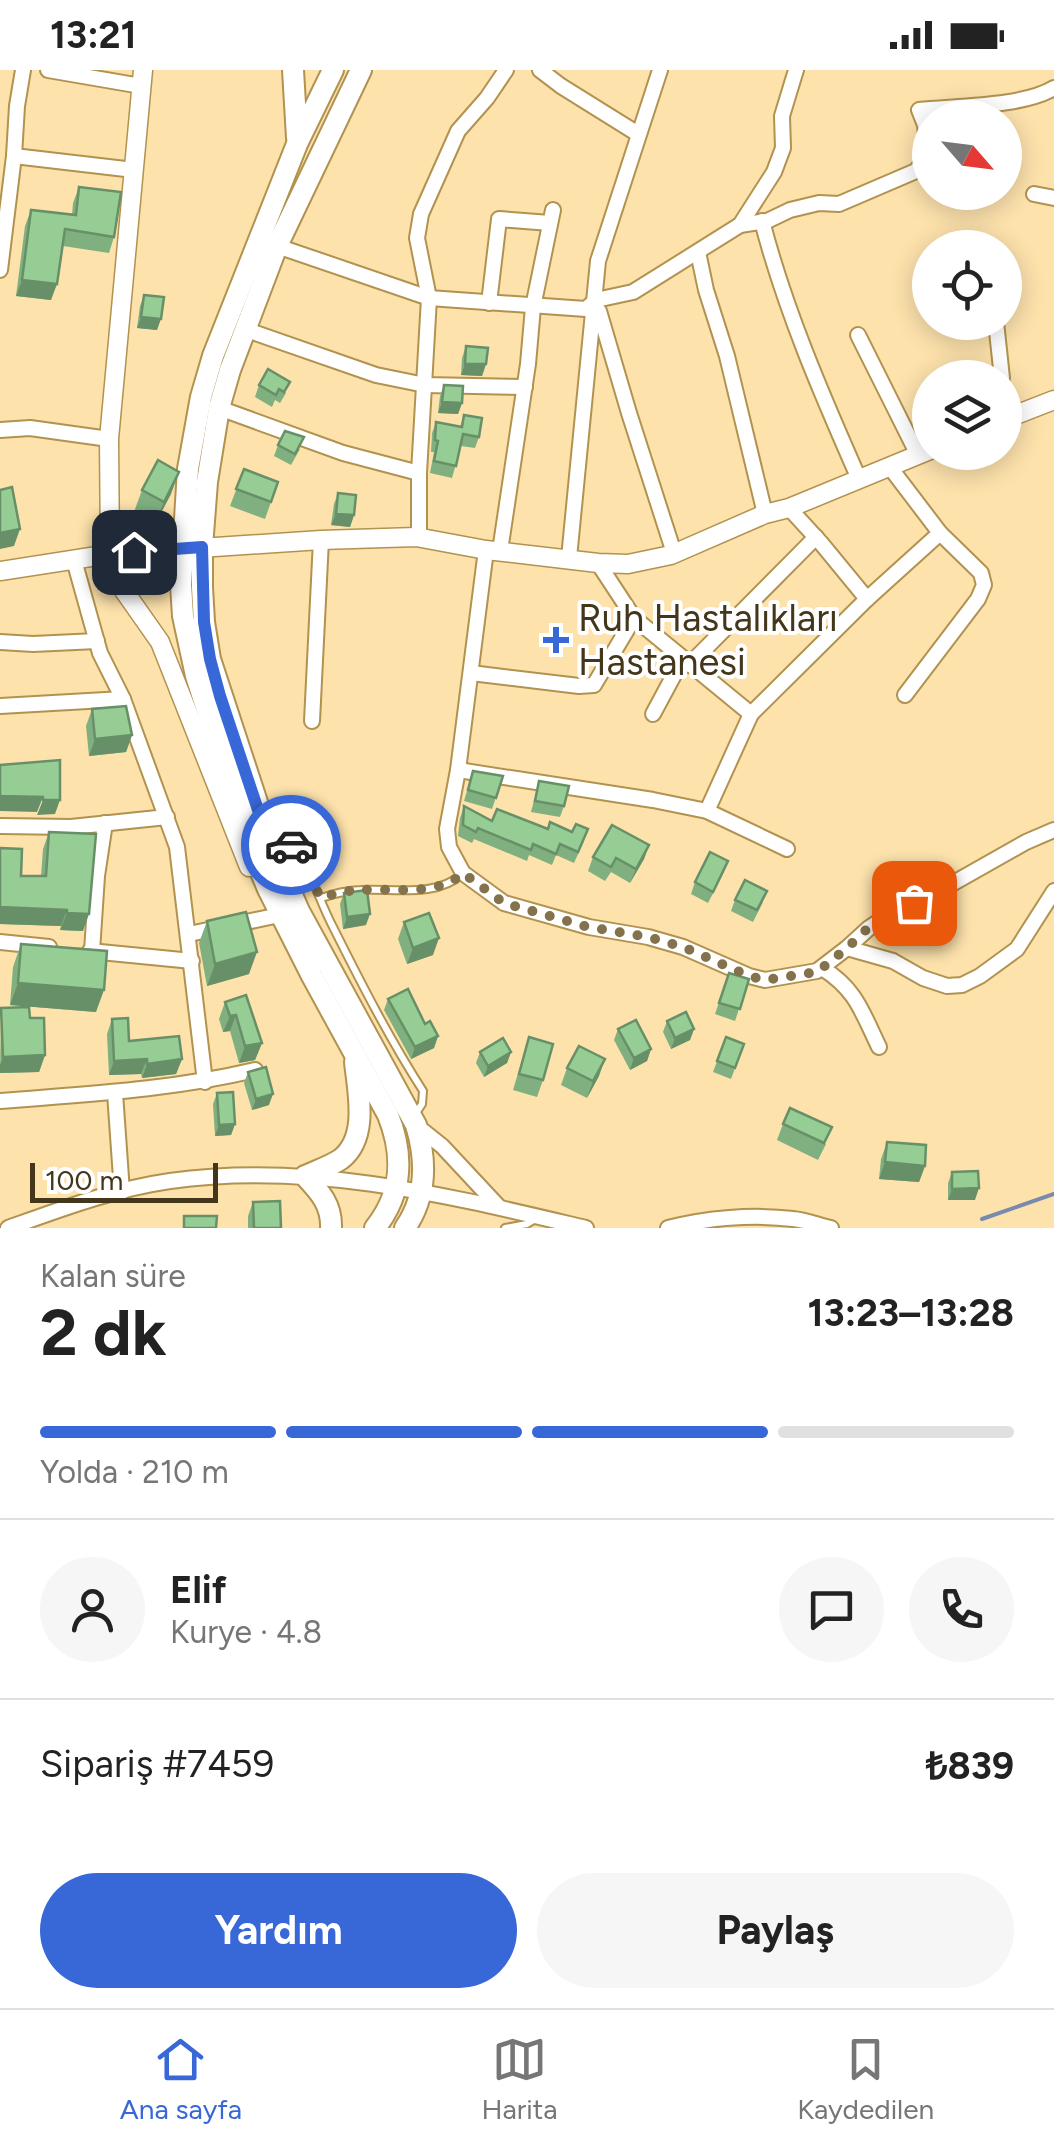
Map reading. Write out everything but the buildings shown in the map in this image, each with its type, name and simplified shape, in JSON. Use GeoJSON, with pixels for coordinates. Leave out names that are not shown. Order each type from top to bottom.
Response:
{"type":"FeatureCollection","features":[{"type":"Feature","properties":{"kind":"main road"},"geometry":{"type":"LineString","coordinates":[[293,70],[297,144]]}},
{"type":"Feature","properties":{"kind":"main road"},"geometry":{"type":"LineString","coordinates":[[333,70],[297,144],[213,356],[188,469],[192,548],[210,659],[284,880],[284,914],[414,1121],[422,1146],[422,1190],[406,1228]]}},
{"type":"Feature","properties":{"kind":"main road"},"geometry":{"type":"LineString","coordinates":[[361,70],[277,246],[244,330],[219,408],[207,482],[181,585],[183,616],[196,676],[255,858],[395,1133],[399,1151],[397,1187],[375,1228]]}},
{"type":"Feature","properties":{"kind":"main road"},"geometry":{"type":"LineString","coordinates":[[332,1228],[332,1213],[305,1176],[341,1159],[353,1145],[359,1107],[354,1054]]}},
{"type":"Feature","properties":{"kind":"street"},"geometry":{"type":"LineString","coordinates":[[0,270],[5,191],[14,156],[16,106],[23,70]]}},
{"type":"Feature","properties":{"kind":"street"},"geometry":{"type":"LineString","coordinates":[[48,70],[142,78],[109,439],[110,554],[120,585],[160,642],[250,868],[284,914],[189,934]]}},
{"type":"Feature","properties":{"kind":"street"},"geometry":{"type":"LineString","coordinates":[[419,538],[429,298],[417,238],[421,214],[458,131],[506,70]]}},
{"type":"Feature","properties":{"kind":"street"},"geometry":{"type":"LineString","coordinates":[[540,70],[638,134]]}},
{"type":"Feature","properties":{"kind":"street"},"geometry":{"type":"LineString","coordinates":[[569,558],[598,261],[660,70]]}},
{"type":"Feature","properties":{"kind":"street"},"geometry":{"type":"LineString","coordinates":[[277,246],[429,298],[586,309],[596,300],[633,292],[740,225],[774,172],[783,148],[782,116],[796,70]]}},
{"type":"Feature","properties":{"kind":"street"},"geometry":{"type":"LineString","coordinates":[[740,225],[762,222],[819,203],[839,204],[916,171],[928,148],[920,110],[1024,100],[1054,88]]}},
{"type":"Feature","properties":{"kind":"street"},"geometry":{"type":"LineString","coordinates":[[0,98],[16,106]]}},
{"type":"Feature","properties":{"kind":"street"},"geometry":{"type":"LineString","coordinates":[[14,156],[134,170]]}},
{"type":"Feature","properties":{"kind":"street"},"geometry":{"type":"LineString","coordinates":[[1034,194],[1054,198]]}},
{"type":"Feature","properties":{"kind":"street"},"geometry":{"type":"LineString","coordinates":[[489,303],[498,219],[551,217],[533,307],[525,387],[446,829],[448,847],[463,873],[504,903],[588,927],[683,947],[765,980],[817,972],[893,912],[1054,830]]}},
{"type":"Feature","properties":{"kind":"street"},"geometry":{"type":"LineString","coordinates":[[762,222],[775,273],[859,479]]}},
{"type":"Feature","properties":{"kind":"street"},"geometry":{"type":"LineString","coordinates":[[698,252],[764,514]]}},
{"type":"Feature","properties":{"kind":"street"},"geometry":{"type":"LineString","coordinates":[[596,300],[674,553]]}},
{"type":"Feature","properties":{"kind":"street"},"geometry":{"type":"LineString","coordinates":[[244,330],[376,375],[426,385],[525,387]]}},
{"type":"Feature","properties":{"kind":"street"},"geometry":{"type":"LineString","coordinates":[[858,335],[912,431]]}},
{"type":"Feature","properties":{"kind":"street"},"geometry":{"type":"LineString","coordinates":[[1022,413],[1054,400]]}},
{"type":"Feature","properties":{"kind":"street"},"geometry":{"type":"LineString","coordinates":[[219,408],[344,453],[419,473]]}},
{"type":"Feature","properties":{"kind":"street"},"geometry":{"type":"LineString","coordinates":[[0,430],[30,428],[109,439]]}},
{"type":"Feature","properties":{"kind":"street"},"geometry":{"type":"LineString","coordinates":[[0,571],[110,554],[320,540],[419,538],[628,564],[674,553],[912,457]]}},
{"type":"Feature","properties":{"kind":"street"},"geometry":{"type":"LineString","coordinates":[[888,466],[940,533],[981,573],[984,585],[978,599],[904,696]]}},
{"type":"Feature","properties":{"kind":"street"},"geometry":{"type":"LineString","coordinates":[[789,508],[866,599]]}},
{"type":"Feature","properties":{"kind":"street"},"geometry":{"type":"LineString","coordinates":[[706,811],[751,714],[866,599],[940,533]]}},
{"type":"Feature","properties":{"kind":"street"},"geometry":{"type":"LineString","coordinates":[[653,714],[686,662],[816,537]]}},
{"type":"Feature","properties":{"kind":"street"},"geometry":{"type":"LineString","coordinates":[[312,721],[320,540]]}},
{"type":"Feature","properties":{"kind":"street"},"geometry":{"type":"LineString","coordinates":[[74,560],[97,640],[177,848],[205,1082]]}},
{"type":"Feature","properties":{"kind":"street"},"geometry":{"type":"LineString","coordinates":[[598,563],[634,618],[751,714]]}},
{"type":"Feature","properties":{"kind":"street"},"geometry":{"type":"LineString","coordinates":[[471,674],[594,685],[634,618]]}},
{"type":"Feature","properties":{"kind":"street"},"geometry":{"type":"LineString","coordinates":[[0,642],[97,640]]}},
{"type":"Feature","properties":{"kind":"street"},"geometry":{"type":"LineString","coordinates":[[0,706],[122,699]]}},
{"type":"Feature","properties":{"kind":"street"},"geometry":{"type":"LineString","coordinates":[[458,770],[706,811],[787,849]]}},
{"type":"Feature","properties":{"kind":"street"},"geometry":{"type":"LineString","coordinates":[[0,826],[71,827],[167,817]]}},
{"type":"Feature","properties":{"kind":"street"},"geometry":{"type":"LineString","coordinates":[[92,951],[97,876],[106,822]]}},
{"type":"Feature","properties":{"kind":"street"},"geometry":{"type":"LineString","coordinates":[[847,948],[893,961],[922,978],[947,986],[962,985],[1017,949],[1054,891]]}},
{"type":"Feature","properties":{"kind":"street"},"geometry":{"type":"LineString","coordinates":[[0,942],[55,947]]}},
{"type":"Feature","properties":{"kind":"street"},"geometry":{"type":"LineString","coordinates":[[74,949],[192,960]]}},
{"type":"Feature","properties":{"kind":"street"},"geometry":{"type":"LineString","coordinates":[[822,968],[841,980],[856,998],[879,1047]]}},
{"type":"Feature","properties":{"kind":"street"},"geometry":{"type":"LineString","coordinates":[[0,1101],[205,1082],[255,1070]]}},
{"type":"Feature","properties":{"kind":"street"},"geometry":{"type":"LineString","coordinates":[[114,1092],[122,1192]]}},
{"type":"Feature","properties":{"kind":"street"},"geometry":{"type":"LineString","coordinates":[[414,1121],[498,1206]]}},
{"type":"Feature","properties":{"kind":"street"},"geometry":{"type":"LineString","coordinates":[[8,1228],[85,1201],[168,1181],[251,1175],[305,1176],[422,1190],[586,1228]]}},
{"type":"Feature","properties":{"kind":"street"},"geometry":{"type":"LineString","coordinates":[[668,1228],[701,1219],[739,1218],[792,1219],[831,1228]]}},
{"type":"Feature","properties":{"kind":"lane"},"geometry":{"type":"LineString","coordinates":[[264,828],[295,849],[394,1046],[423,1091],[414,1121]]}},
{"type":"Feature","properties":{"kind":"lane"},"geometry":{"type":"LineString","coordinates":[[321,898],[360,890],[440,886],[463,873]]}},
{"type":"Feature","properties":{"kind":"lane"},"geometry":{"type":"LineString","coordinates":[[505,1228],[527,1224],[539,1216]]}},
{"type":"Feature","properties":{"kind":"waterway"},"geometry":{"type":"LineString","coordinates":[[982,1219],[1054,1194]]}},
{"type":"Feature","properties":{"kind":"way so far"},"geometry":{"type":"LineString","coordinates":[[291,845],[321,898],[340,892],[440,886],[463,873],[504,903],[588,927],[683,947],[765,980],[817,972],[868,928],[914,903]]}},
{"type":"Feature","properties":{"kind":"place","name":"Ruh Hastalıkları Hastanesi"},"geometry":{"type":"Point","coordinates":[556,640]}},
{"type":"Feature","properties":{"kind":"route"},"geometry":{"type":"LineString","coordinates":[[134,552],[202,547],[204,622],[220,696],[264,828],[291,845]]}}]}
